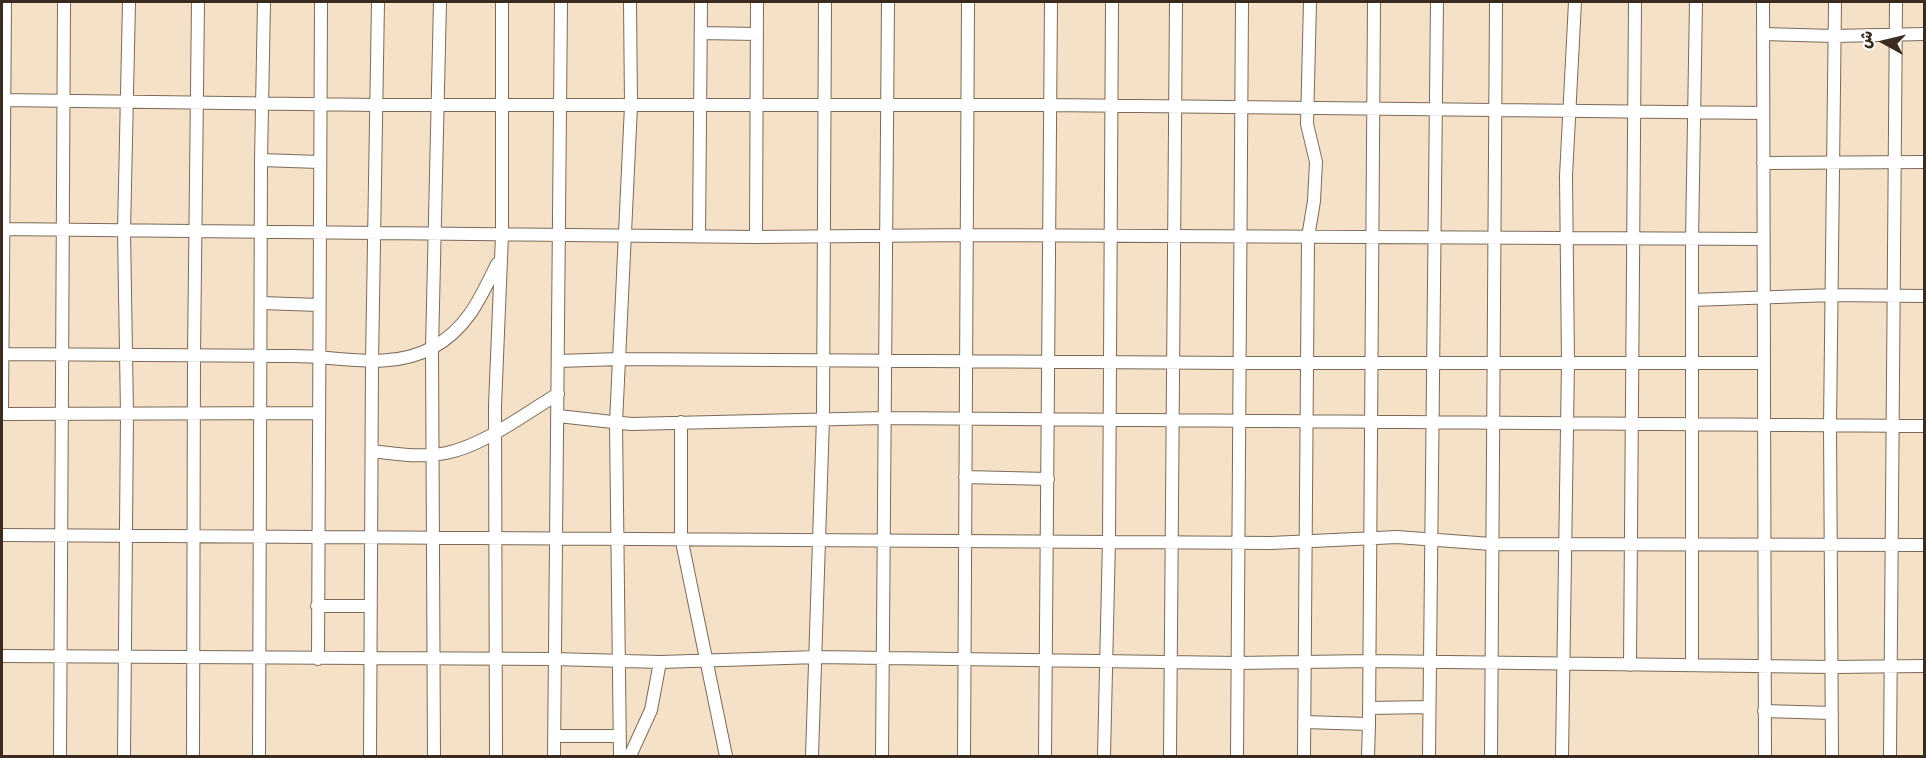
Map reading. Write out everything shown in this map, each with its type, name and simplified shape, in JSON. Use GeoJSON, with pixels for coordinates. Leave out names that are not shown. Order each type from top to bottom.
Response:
{"type":"FeatureCollection","features":[{"type":"Feature","properties":{"kind":"street"},"geometry":{"type":"LineString","coordinates":[[5,2],[2,412],[62,414],[318,412]]}},
{"type":"Feature","properties":{"kind":"street"},"geometry":{"type":"LineString","coordinates":[[60,756],[64,2]]}},
{"type":"Feature","properties":{"kind":"street"},"geometry":{"type":"LineString","coordinates":[[124,756],[127,414],[124,231],[129,103],[129,2]]}},
{"type":"Feature","properties":{"kind":"street"},"geometry":{"type":"LineString","coordinates":[[193,756],[198,2]]}},
{"type":"Feature","properties":{"kind":"street"},"geometry":{"type":"LineString","coordinates":[[259,756],[261,160],[264,103],[264,2]]}},
{"type":"Feature","properties":{"kind":"street"},"geometry":{"type":"LineString","coordinates":[[318,658],[321,2]]}},
{"type":"Feature","properties":{"kind":"street"},"geometry":{"type":"LineString","coordinates":[[370,756],[372,362],[378,2]]}},
{"type":"Feature","properties":{"kind":"street"},"geometry":{"type":"LineString","coordinates":[[435,756],[432,348],[440,2]]}},
{"type":"Feature","properties":{"kind":"street"},"geometry":{"type":"LineString","coordinates":[[496,756],[495,431],[499,260],[502,235],[502,2]]}},
{"type":"Feature","properties":{"kind":"street"},"geometry":{"type":"LineString","coordinates":[[554,756],[561,2]]}},
{"type":"Feature","properties":{"kind":"street"},"geometry":{"type":"LineString","coordinates":[[620,756],[616,423],[627,236],[631,106],[630,2]]}},
{"type":"Feature","properties":{"kind":"street"},"geometry":{"type":"LineString","coordinates":[[699,236],[701,2]]}},
{"type":"Feature","properties":{"kind":"street"},"geometry":{"type":"LineString","coordinates":[[756,237],[757,2]]}},
{"type":"Feature","properties":{"kind":"street"},"geometry":{"type":"LineString","coordinates":[[812,756],[823,418],[825,2]]}},
{"type":"Feature","properties":{"kind":"street"},"geometry":{"type":"LineString","coordinates":[[882,756],[888,2]]}},
{"type":"Feature","properties":{"kind":"street"},"geometry":{"type":"LineString","coordinates":[[964,756],[968,2]]}},
{"type":"Feature","properties":{"kind":"street"},"geometry":{"type":"LineString","coordinates":[[1045,756],[1049,540],[1047,419],[1052,2]]}},
{"type":"Feature","properties":{"kind":"street"},"geometry":{"type":"LineString","coordinates":[[1104,756],[1111,361],[1112,2]]}},
{"type":"Feature","properties":{"kind":"street"},"geometry":{"type":"LineString","coordinates":[[1170,756],[1176,235],[1176,2]]}},
{"type":"Feature","properties":{"kind":"street"},"geometry":{"type":"LineString","coordinates":[[1237,756],[1242,2]]}},
{"type":"Feature","properties":{"kind":"street"},"geometry":{"type":"LineString","coordinates":[[1304,756],[1308,237],[1316,162],[1308,134],[1306,108],[1310,2]]}},
{"type":"Feature","properties":{"kind":"street"},"geometry":{"type":"LineString","coordinates":[[1368,756],[1373,363],[1374,2]]}},
{"type":"Feature","properties":{"kind":"street"},"geometry":{"type":"LineString","coordinates":[[1429,756],[1429,541],[1437,2]]}},
{"type":"Feature","properties":{"kind":"street"},"geometry":{"type":"LineString","coordinates":[[1491,756],[1496,2]]}},
{"type":"Feature","properties":{"kind":"street"},"geometry":{"type":"LineString","coordinates":[[1562,756],[1568,362],[1566,176],[1575,2]]}},
{"type":"Feature","properties":{"kind":"street"},"geometry":{"type":"LineString","coordinates":[[1630,665],[1635,2]]}},
{"type":"Feature","properties":{"kind":"street"},"geometry":{"type":"LineString","coordinates":[[1692,665],[1692,240],[1696,2]]}},
{"type":"Feature","properties":{"kind":"street"},"geometry":{"type":"LineString","coordinates":[[1763,2],[1765,756]]}},
{"type":"Feature","properties":{"kind":"street"},"geometry":{"type":"LineString","coordinates":[[1832,756],[1830,425],[1835,2]]}},
{"type":"Feature","properties":{"kind":"street"},"geometry":{"type":"LineString","coordinates":[[1890,756],[1896,2]]}},
{"type":"Feature","properties":{"kind":"street"},"geometry":{"type":"LineString","coordinates":[[701,33],[757,34]]}},
{"type":"Feature","properties":{"kind":"street"},"geometry":{"type":"LineString","coordinates":[[1763,34],[1834,36],[1924,34]]}},
{"type":"Feature","properties":{"kind":"street"},"geometry":{"type":"LineString","coordinates":[[3,100],[65,103],[320,105],[1050,105],[1763,113]]}},
{"type":"Feature","properties":{"kind":"street"},"geometry":{"type":"LineString","coordinates":[[261,160],[319,162]]}},
{"type":"Feature","properties":{"kind":"street"},"geometry":{"type":"LineString","coordinates":[[1763,163],[1924,162]]}},
{"type":"Feature","properties":{"kind":"street"},"geometry":{"type":"LineString","coordinates":[[2,229],[756,237],[1176,235],[1633,240],[1763,239]]}},
{"type":"Feature","properties":{"kind":"street"},"geometry":{"type":"LineString","coordinates":[[2,354],[319,356],[372,362],[407,357],[432,348],[451,336],[470,317],[499,260]]}},
{"type":"Feature","properties":{"kind":"street"},"geometry":{"type":"LineString","coordinates":[[1692,300],[1833,295],[1924,296]]}},
{"type":"Feature","properties":{"kind":"street"},"geometry":{"type":"LineString","coordinates":[[261,303],[319,305]]}},
{"type":"Feature","properties":{"kind":"street"},"geometry":{"type":"LineString","coordinates":[[558,361],[966,359],[1433,364],[1764,363]]}},
{"type":"Feature","properties":{"kind":"street"},"geometry":{"type":"LineString","coordinates":[[372,451],[434,455],[459,450],[558,394]]}},
{"type":"Feature","properties":{"kind":"street"},"geometry":{"type":"LineString","coordinates":[[558,416],[616,423],[884,418],[1567,424],[1692,422],[1924,426]]}},
{"type":"Feature","properties":{"kind":"street"},"geometry":{"type":"LineString","coordinates":[[681,422],[681,537],[726,756]]}},
{"type":"Feature","properties":{"kind":"street"},"geometry":{"type":"LineString","coordinates":[[965,477],[1048,479]]}},
{"type":"Feature","properties":{"kind":"street"},"geometry":{"type":"LineString","coordinates":[[2,535],[617,539],[681,537],[1237,543],[1414,538],[1429,541],[1491,544],[1924,545]]}},
{"type":"Feature","properties":{"kind":"street"},"geometry":{"type":"LineString","coordinates":[[317,606],[371,606]]}},
{"type":"Feature","properties":{"kind":"street"},"geometry":{"type":"LineString","coordinates":[[2,656],[554,659],[620,662],[705,662],[817,657],[1238,663],[1370,661],[1832,667],[1924,666]]}},
{"type":"Feature","properties":{"kind":"street"},"geometry":{"type":"LineString","coordinates":[[630,756],[651,710],[660,662]]}},
{"type":"Feature","properties":{"kind":"street"},"geometry":{"type":"LineString","coordinates":[[1369,708],[1429,707]]}},
{"type":"Feature","properties":{"kind":"street"},"geometry":{"type":"LineString","coordinates":[[1764,711],[1832,713]]}},
{"type":"Feature","properties":{"kind":"street"},"geometry":{"type":"LineString","coordinates":[[1304,722],[1369,724]]}},
{"type":"Feature","properties":{"kind":"street"},"geometry":{"type":"LineString","coordinates":[[554,736],[620,736]]}}]}
